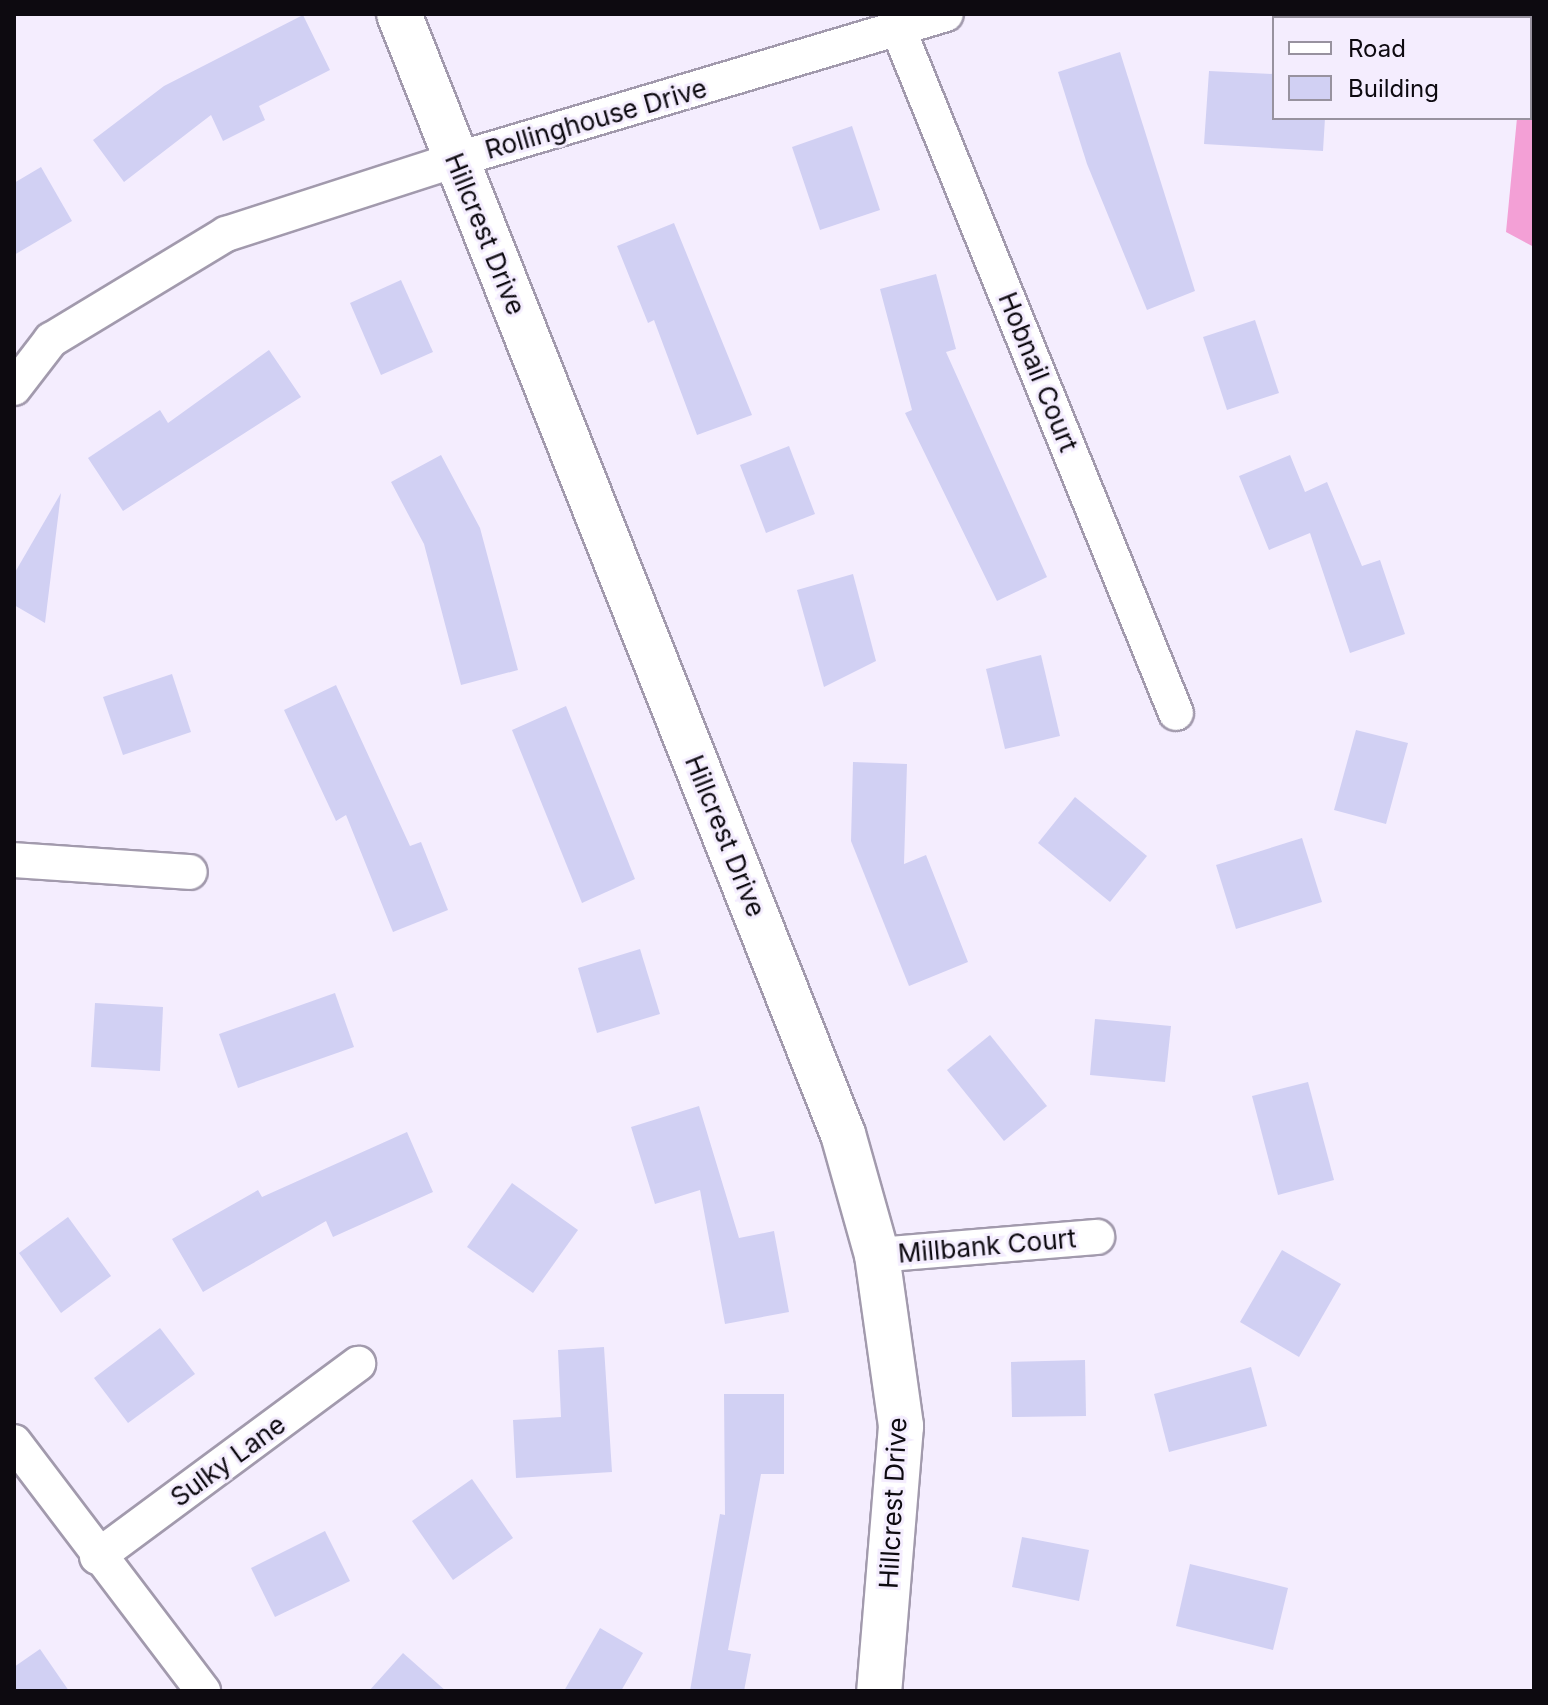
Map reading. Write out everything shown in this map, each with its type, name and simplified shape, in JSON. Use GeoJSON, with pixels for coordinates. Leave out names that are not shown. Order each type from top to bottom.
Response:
{"type":"FeatureCollection","features":[{"type":"Feature","properties":{"kind":"street","name":"Hillcrest Drive"},"geometry":{"type":"LineString","coordinates":[[399,14],[843,1134],[877,1255],[901,1426],[888,1689]]}},
{"type":"Feature","properties":{"kind":"street","name":"Rollinghouse Drive"},"geometry":{"type":"LineString","coordinates":[[14,388],[51,340],[226,234],[455,160],[899,31],[946,14]]}},
{"type":"Feature","properties":{"kind":"street","name":"Hobnail Court"},"geometry":{"type":"LineString","coordinates":[[899,31],[1176,713]]}},
{"type":"Feature","properties":{"kind":"street"},"geometry":{"type":"LineString","coordinates":[[14,860],[190,872]]}},
{"type":"Feature","properties":{"kind":"street","name":"Millbank Court"},"geometry":{"type":"LineString","coordinates":[[877,1255],[1097,1237]]}},
{"type":"Feature","properties":{"kind":"street","name":"Sulky Lane"},"geometry":{"type":"LineString","coordinates":[[97,1557],[358,1364]]}},
{"type":"Feature","properties":{"kind":"street"},"geometry":{"type":"LineString","coordinates":[[14,1442],[97,1557],[203,1691]]}},
{"type":"Feature","properties":{"kind":"shaded area"},"geometry":{"type":"Polygon","coordinates":[[[1534,14],[1534,247],[1506,232],[1517,120],[1532,120],[1532,16],[1528,16],[1534,14]]]}},
{"type":"Feature","properties":{"kind":"building"},"geometry":{"type":"Polygon","coordinates":[[[303,15],[330,70],[259,106],[265,120],[223,141],[211,115],[124,182],[93,140],[164,86],[303,15]]]}},
{"type":"Feature","properties":{"kind":"building"},"geometry":{"type":"Polygon","coordinates":[[[1120,52],[1195,291],[1147,310],[1087,164],[1058,72],[1120,52]]]}},
{"type":"Feature","properties":{"kind":"building"},"geometry":{"type":"Polygon","coordinates":[[[1209,71],[1272,74],[1272,120],[1325,120],[1323,151],[1204,144],[1209,71]]]}},
{"type":"Feature","properties":{"kind":"building"},"geometry":{"type":"Polygon","coordinates":[[[852,126],[880,210],[820,230],[792,147],[852,126]]]}},
{"type":"Feature","properties":{"kind":"building"},"geometry":{"type":"Polygon","coordinates":[[[41,167],[72,221],[14,255],[14,183],[41,167]]]}},
{"type":"Feature","properties":{"kind":"building"},"geometry":{"type":"Polygon","coordinates":[[[674,223],[752,415],[697,435],[654,320],[648,323],[617,246],[674,223]]]}},
{"type":"Feature","properties":{"kind":"building"},"geometry":{"type":"Polygon","coordinates":[[[936,274],[956,349],[946,352],[1047,577],[997,601],[905,413],[912,410],[880,289],[936,274]]]}},
{"type":"Feature","properties":{"kind":"building"},"geometry":{"type":"Polygon","coordinates":[[[401,280],[433,352],[381,375],[350,303],[401,280]]]}},
{"type":"Feature","properties":{"kind":"building"},"geometry":{"type":"Polygon","coordinates":[[[1255,320],[1279,393],[1227,410],[1203,337],[1255,320]]]}},
{"type":"Feature","properties":{"kind":"building"},"geometry":{"type":"Polygon","coordinates":[[[269,350],[301,397],[123,511],[88,458],[160,410],[168,423],[269,350]]]}},
{"type":"Feature","properties":{"kind":"building"},"geometry":{"type":"Polygon","coordinates":[[[789,446],[815,514],[766,533],[740,465],[789,446]]]}},
{"type":"Feature","properties":{"kind":"building"},"geometry":{"type":"Polygon","coordinates":[[[441,455],[480,528],[518,670],[461,685],[424,544],[391,482],[441,455]]]}},
{"type":"Feature","properties":{"kind":"building"},"geometry":{"type":"Polygon","coordinates":[[[1290,455],[1305,492],[1327,482],[1362,566],[1380,560],[1405,634],[1350,653],[1310,533],[1269,550],[1239,476],[1290,455]]]}},
{"type":"Feature","properties":{"kind":"building"},"geometry":{"type":"Polygon","coordinates":[[[61,493],[45,623],[14,605],[14,574],[61,493]]]}},
{"type":"Feature","properties":{"kind":"building"},"geometry":{"type":"Polygon","coordinates":[[[853,574],[876,661],[824,687],[797,590],[853,574]]]}},
{"type":"Feature","properties":{"kind":"building"},"geometry":{"type":"Polygon","coordinates":[[[1041,655],[1060,736],[1005,749],[986,669],[1041,655]]]}},
{"type":"Feature","properties":{"kind":"building"},"geometry":{"type":"Polygon","coordinates":[[[172,674],[191,732],[123,755],[103,697],[172,674]]]}},
{"type":"Feature","properties":{"kind":"building"},"geometry":{"type":"Polygon","coordinates":[[[336,685],[410,846],[421,842],[448,910],[393,932],[346,815],[336,821],[284,710],[336,685]]]}},
{"type":"Feature","properties":{"kind":"building"},"geometry":{"type":"Polygon","coordinates":[[[566,706],[635,879],[582,903],[512,730],[566,706]]]}},
{"type":"Feature","properties":{"kind":"building"},"geometry":{"type":"Polygon","coordinates":[[[1356,730],[1408,743],[1386,824],[1334,810],[1356,730]]]}},
{"type":"Feature","properties":{"kind":"building"},"geometry":{"type":"Polygon","coordinates":[[[853,762],[907,764],[904,864],[926,855],[968,962],[909,986],[851,841],[853,762]]]}},
{"type":"Feature","properties":{"kind":"building"},"geometry":{"type":"Polygon","coordinates":[[[1075,797],[1147,856],[1110,902],[1038,843],[1075,797]]]}},
{"type":"Feature","properties":{"kind":"building"},"geometry":{"type":"Polygon","coordinates":[[[1302,838],[1322,902],[1236,929],[1216,865],[1302,838]]]}},
{"type":"Feature","properties":{"kind":"building"},"geometry":{"type":"Polygon","coordinates":[[[640,949],[660,1014],[597,1033],[578,968],[640,949]]]}},
{"type":"Feature","properties":{"kind":"building"},"geometry":{"type":"Polygon","coordinates":[[[335,993],[354,1047],[238,1088],[219,1034],[335,993]]]}},
{"type":"Feature","properties":{"kind":"building"},"geometry":{"type":"Polygon","coordinates":[[[95,1003],[163,1007],[160,1071],[91,1067],[95,1003]]]}},
{"type":"Feature","properties":{"kind":"building"},"geometry":{"type":"Polygon","coordinates":[[[1095,1019],[1171,1026],[1165,1082],[1090,1075],[1095,1019]]]}},
{"type":"Feature","properties":{"kind":"building"},"geometry":{"type":"Polygon","coordinates":[[[990,1035],[1047,1106],[1004,1141],[947,1070],[990,1035]]]}},
{"type":"Feature","properties":{"kind":"building"},"geometry":{"type":"Polygon","coordinates":[[[1308,1082],[1334,1180],[1278,1195],[1252,1096],[1308,1082]]]}},
{"type":"Feature","properties":{"kind":"building"},"geometry":{"type":"Polygon","coordinates":[[[699,1106],[739,1238],[774,1231],[789,1312],[725,1324],[700,1190],[655,1204],[631,1127],[699,1106]]]}},
{"type":"Feature","properties":{"kind":"building"},"geometry":{"type":"Polygon","coordinates":[[[407,1132],[433,1192],[333,1237],[326,1221],[203,1292],[172,1239],[258,1190],[262,1197],[407,1132]]]}},
{"type":"Feature","properties":{"kind":"building"},"geometry":{"type":"Polygon","coordinates":[[[512,1183],[578,1230],[533,1293],[467,1247],[512,1183]]]}},
{"type":"Feature","properties":{"kind":"building"},"geometry":{"type":"Polygon","coordinates":[[[68,1217],[111,1276],[61,1313],[19,1253],[68,1217]]]}},
{"type":"Feature","properties":{"kind":"building"},"geometry":{"type":"Polygon","coordinates":[[[1282,1250],[1341,1284],[1299,1357],[1240,1322],[1282,1250]]]}},
{"type":"Feature","properties":{"kind":"building"},"geometry":{"type":"Polygon","coordinates":[[[160,1328],[195,1374],[128,1423],[94,1378],[160,1328]]]}},
{"type":"Feature","properties":{"kind":"building"},"geometry":{"type":"Polygon","coordinates":[[[604,1347],[612,1472],[516,1478],[513,1420],[561,1417],[558,1350],[604,1347]]]}},
{"type":"Feature","properties":{"kind":"building"},"geometry":{"type":"Polygon","coordinates":[[[1085,1360],[1086,1416],[1012,1417],[1011,1362],[1085,1360]]]}},
{"type":"Feature","properties":{"kind":"building"},"geometry":{"type":"Polygon","coordinates":[[[1251,1367],[1267,1426],[1169,1452],[1154,1394],[1251,1367]]]}},
{"type":"Feature","properties":{"kind":"building"},"geometry":{"type":"Polygon","coordinates":[[[724,1394],[784,1394],[784,1474],[761,1474],[728,1650],[751,1654],[744,1691],[690,1691],[720,1514],[725,1515],[724,1394]]]}},
{"type":"Feature","properties":{"kind":"building"},"geometry":{"type":"Polygon","coordinates":[[[472,1479],[513,1538],[453,1580],[412,1521],[472,1479]]]}},
{"type":"Feature","properties":{"kind":"building"},"geometry":{"type":"Polygon","coordinates":[[[325,1531],[350,1581],[275,1617],[251,1568],[325,1531]]]}},
{"type":"Feature","properties":{"kind":"building"},"geometry":{"type":"Polygon","coordinates":[[[1022,1537],[1089,1550],[1079,1601],[1012,1587],[1022,1537]]]}},
{"type":"Feature","properties":{"kind":"building"},"geometry":{"type":"Polygon","coordinates":[[[1190,1564],[1288,1588],[1273,1650],[1176,1626],[1190,1564]]]}},
{"type":"Feature","properties":{"kind":"building"},"geometry":{"type":"Polygon","coordinates":[[[600,1628],[643,1653],[621,1691],[564,1691],[600,1628]]]}},
{"type":"Feature","properties":{"kind":"building"},"geometry":{"type":"Polygon","coordinates":[[[40,1649],[69,1691],[14,1691],[14,1667],[40,1649]]]}},
{"type":"Feature","properties":{"kind":"building"},"geometry":{"type":"Polygon","coordinates":[[[403,1653],[446,1691],[369,1691],[403,1653]]]}}]}
